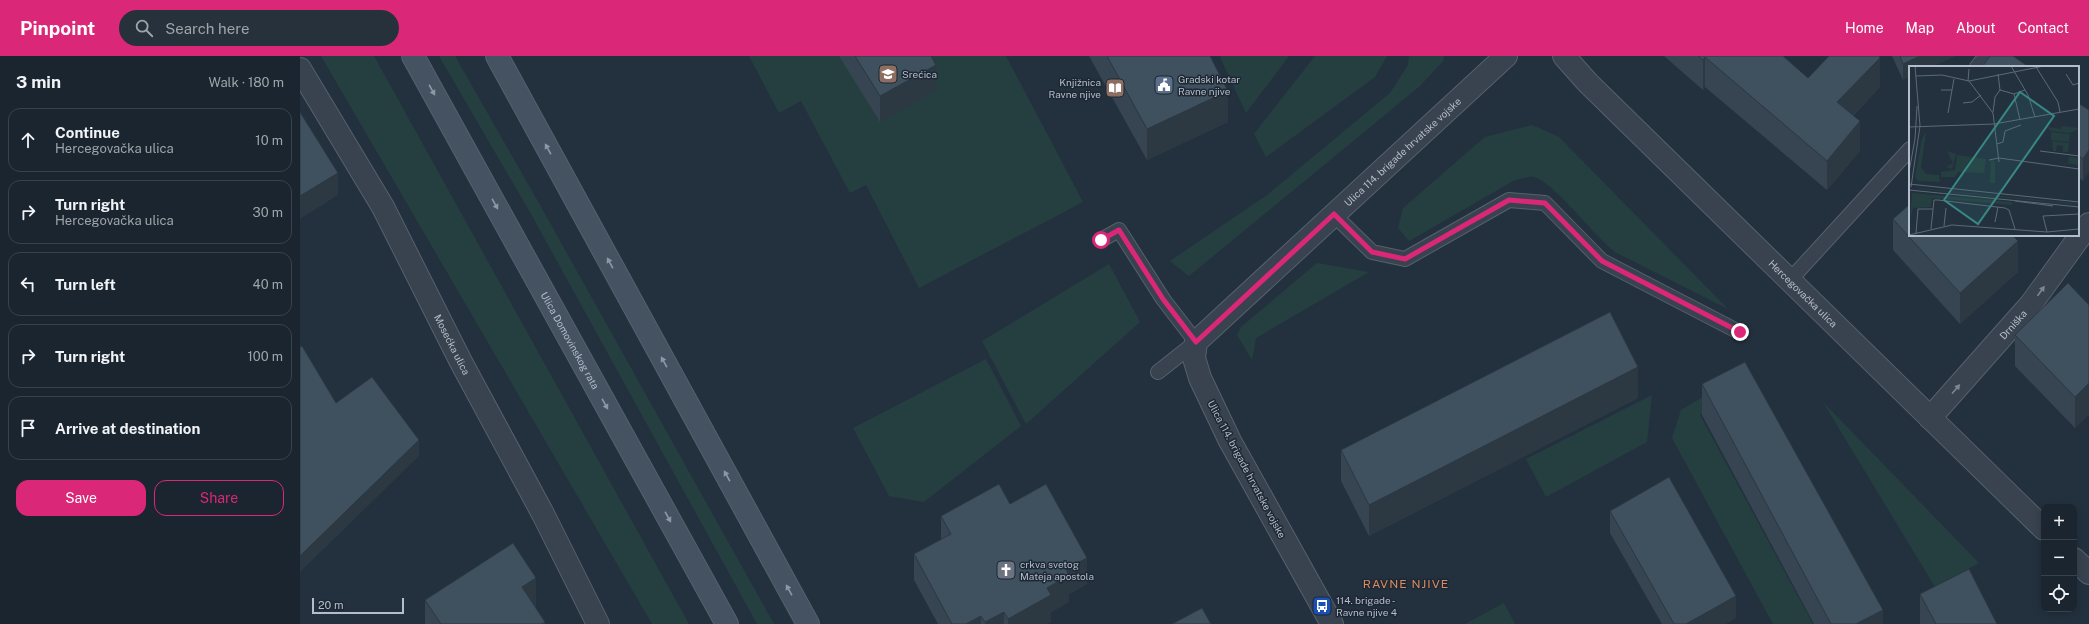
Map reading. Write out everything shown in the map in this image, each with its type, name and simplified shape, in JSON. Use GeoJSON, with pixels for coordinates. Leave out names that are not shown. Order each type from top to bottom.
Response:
{"type":"FeatureCollection","features":[{"type":"Feature","properties":{"kind":"main road","name":"Ulica Domovinskog rata"},"geometry":{"type":"LineString","coordinates":[[413,56],[727,624]]}},
{"type":"Feature","properties":{"kind":"main road"},"geometry":{"type":"LineString","coordinates":[[497,56],[808,624]]}},
{"type":"Feature","properties":{"kind":"street","name":"Ulica 114. brigade hrvatske vojske"},"geometry":{"type":"LineString","coordinates":[[1332,624],[1220,420],[1200,378],[1194,358],[1196,342],[1506,56]]}},
{"type":"Feature","properties":{"kind":"street","name":"Hercegovačka ulica"},"geometry":{"type":"LineString","coordinates":[[1564,56],[1588,83],[2041,526]]}},
{"type":"Feature","properties":{"kind":"street","name":"Mosećka ulica"},"geometry":{"type":"LineString","coordinates":[[300,69],[383,207],[461,362],[543,514],[598,624]]}},
{"type":"Feature","properties":{"kind":"street","name":"Drniška"},"geometry":{"type":"LineString","coordinates":[[1930,418],[2031,304],[2089,224]]}},
{"type":"Feature","properties":{"kind":"street"},"geometry":{"type":"LineString","coordinates":[[2077,562],[2089,573]]}},
{"type":"Feature","properties":{"kind":"lane"},"geometry":{"type":"LineString","coordinates":[[1978,66],[1986,56]]}},
{"type":"Feature","properties":{"kind":"lane"},"geometry":{"type":"LineString","coordinates":[[1790,280],[1909,150]]}},
{"type":"Feature","properties":{"kind":"lane"},"geometry":{"type":"LineString","coordinates":[[1334,214],[1372,252],[1405,259],[1509,200],[1545,203],[1602,261],[1740,332]]}},
{"type":"Feature","properties":{"kind":"lane"},"geometry":{"type":"LineString","coordinates":[[1101,240],[1119,230],[1163,299],[1196,342],[1158,372]]}},
{"type":"Feature","properties":{"kind":"green space"},"geometry":{"type":"Polygon","coordinates":[[[321,56],[374,56],[689,624],[652,624],[321,56]]]}},
{"type":"Feature","properties":{"kind":"green space"},"geometry":{"type":"Polygon","coordinates":[[[439,56],[455,56],[774,624],[757,624],[531,214],[439,56]]]}},
{"type":"Feature","properties":{"kind":"green space"},"geometry":{"type":"Polygon","coordinates":[[[749,56],[1006,56],[1083,202],[919,288],[866,185],[850,193],[801,101],[779,113],[749,56]]]}},
{"type":"Feature","properties":{"kind":"green space"},"geometry":{"type":"Polygon","coordinates":[[[1289,56],[1246,113],[1220,57],[1289,56]]]}},
{"type":"Feature","properties":{"kind":"green space"},"geometry":{"type":"Polygon","coordinates":[[[1315,56],[1387,56],[1375,77],[1266,157],[1254,134],[1315,56]]]}},
{"type":"Feature","properties":{"kind":"green space"},"geometry":{"type":"Polygon","coordinates":[[[1409,56],[1444,56],[1443,61],[1420,86],[1189,276],[1170,261],[1267,195],[1390,93],[1408,65],[1409,56]]]}},
{"type":"Feature","properties":{"kind":"green space"},"geometry":{"type":"Polygon","coordinates":[[[1532,125],[1559,137],[1728,309],[1615,252],[1563,199],[1542,181],[1534,177],[1515,180],[1409,241],[1398,228],[1403,208],[1485,137],[1532,125]]]}},
{"type":"Feature","properties":{"kind":"green space"},"geometry":{"type":"Polygon","coordinates":[[[1317,263],[1369,272],[1256,338],[1252,360],[1237,335],[1241,327],[1317,263]]]}},
{"type":"Feature","properties":{"kind":"green space"},"geometry":{"type":"Polygon","coordinates":[[[1109,264],[1140,322],[1026,424],[982,341],[1109,264]]]}},
{"type":"Feature","properties":{"kind":"green space"},"geometry":{"type":"Polygon","coordinates":[[[986,359],[1021,426],[924,502],[889,496],[853,428],[986,359]]]}},
{"type":"Feature","properties":{"kind":"green space"},"geometry":{"type":"Polygon","coordinates":[[[1735,378],[1741,391],[1700,415],[1813,624],[1773,624],[1672,438],[1681,410],[1735,378]]]}},
{"type":"Feature","properties":{"kind":"green space"},"geometry":{"type":"Polygon","coordinates":[[[1652,395],[1647,442],[1546,497],[1526,459],[1652,395]]]}},
{"type":"Feature","properties":{"kind":"green space"},"geometry":{"type":"Polygon","coordinates":[[[1823,402],[1979,563],[1935,587],[1823,402]]]}},
{"type":"Feature","properties":{"kind":"green space"},"geometry":{"type":"Polygon","coordinates":[[[1504,603],[1515,624],[1465,624],[1504,603]]]}},
{"type":"Feature","properties":{"kind":"building"},"geometry":{"type":"Polygon","coordinates":[[[855,56],[931,56],[936,65],[880,96],[855,56]]]}},
{"type":"Feature","properties":{"kind":"building"},"geometry":{"type":"Polygon","coordinates":[[[1107,56],[1210,56],[1228,91],[1147,129],[1107,56]]]}},
{"type":"Feature","properties":{"kind":"building"},"geometry":{"type":"Polygon","coordinates":[[[1698,56],[1783,56],[1808,78],[1829,56],[1879,56],[1880,58],[1837,102],[1860,121],[1827,161],[1705,57],[1703,60],[1698,56]]]}},
{"type":"Feature","properties":{"kind":"building"},"geometry":{"type":"Polygon","coordinates":[[[1900,56],[1920,56],[1903,64],[1900,56]]]}},
{"type":"Feature","properties":{"kind":"building"},"geometry":{"type":"Polygon","coordinates":[[[1990,56],[2013,56],[2028,66],[1983,66],[1990,56]]]}},
{"type":"Feature","properties":{"kind":"building"},"geometry":{"type":"Polygon","coordinates":[[[2079,104],[2089,110],[2089,150],[2083,159],[2079,156],[2079,104]]]}},
{"type":"Feature","properties":{"kind":"building"},"geometry":{"type":"Polygon","coordinates":[[[300,112],[338,173],[300,196],[300,112]]]}},
{"type":"Feature","properties":{"kind":"building"},"geometry":{"type":"Polygon","coordinates":[[[1909,205],[1909,236],[2013,236],[2018,241],[1960,293],[1893,219],[1909,205]]]}},
{"type":"Feature","properties":{"kind":"building"},"geometry":{"type":"Polygon","coordinates":[[[2068,283],[2089,305],[2089,383],[2075,397],[2015,335],[2068,283]]]}},
{"type":"Feature","properties":{"kind":"building"},"geometry":{"type":"Polygon","coordinates":[[[1610,312],[1638,367],[1369,505],[1341,450],[1610,312]]]}},
{"type":"Feature","properties":{"kind":"building"},"geometry":{"type":"Polygon","coordinates":[[[302,346],[336,403],[372,377],[419,440],[300,556],[300,347],[302,346]]]}},
{"type":"Feature","properties":{"kind":"building"},"geometry":{"type":"Polygon","coordinates":[[[1745,362],[1883,610],[1856,624],[1831,624],[1702,384],[1745,362]]]}},
{"type":"Feature","properties":{"kind":"building"},"geometry":{"type":"Polygon","coordinates":[[[1669,477],[1736,596],[1686,624],[1674,624],[1610,511],[1669,477]]]}},
{"type":"Feature","properties":{"kind":"building","name":"crkva svetog Mateja apostola"},"geometry":{"type":"Polygon","coordinates":[[[999,484],[1010,504],[1046,484],[1087,558],[1066,569],[1069,575],[1047,588],[1051,595],[1008,619],[1004,612],[985,622],[981,616],[966,624],[952,624],[914,554],[951,534],[941,516],[999,484]]]}},
{"type":"Feature","properties":{"kind":"building"},"geometry":{"type":"Polygon","coordinates":[[[513,543],[536,578],[522,587],[545,622],[541,624],[441,624],[425,600],[513,543]]]}},
{"type":"Feature","properties":{"kind":"building"},"geometry":{"type":"Polygon","coordinates":[[[1969,569],[1997,624],[1936,624],[1920,594],[1969,569]]]}},
{"type":"Feature","properties":{"kind":"building"},"geometry":{"type":"Polygon","coordinates":[[[1202,608],[1211,624],[1172,624],[1202,608]]]}},
{"type":"Feature","properties":{"kind":"place","name":"Srećica"},"geometry":{"type":"Point","coordinates":[888,74]}},
{"type":"Feature","properties":{"kind":"place","name":"Gradski kotar Ravne njive"},"geometry":{"type":"Point","coordinates":[1164,85]}},
{"type":"Feature","properties":{"kind":"place","name":"Knjižnica Ravne njive"},"geometry":{"type":"Point","coordinates":[1115,88]}},
{"type":"Feature","properties":{"kind":"place","name":"crkva svetog Mateja apostola"},"geometry":{"type":"Point","coordinates":[1006,570]}},
{"type":"Feature","properties":{"kind":"place","name":"114. brigade - Ravne njive 4"},"geometry":{"type":"Point","coordinates":[1322,606]}},
{"type":"Feature","properties":{"kind":"district","name":"RAVNE NJIVE"},"geometry":{"type":"Point","coordinates":[1406,584]}},
{"type":"Feature","properties":{"kind":"route"},"geometry":{"type":"LineString","coordinates":[[1101,240],[1119,230],[1163,299],[1196,342],[1220,318],[1334,214],[1372,252],[1405,259],[1509,200],[1545,203],[1602,261],[1740,332]]}}]}
